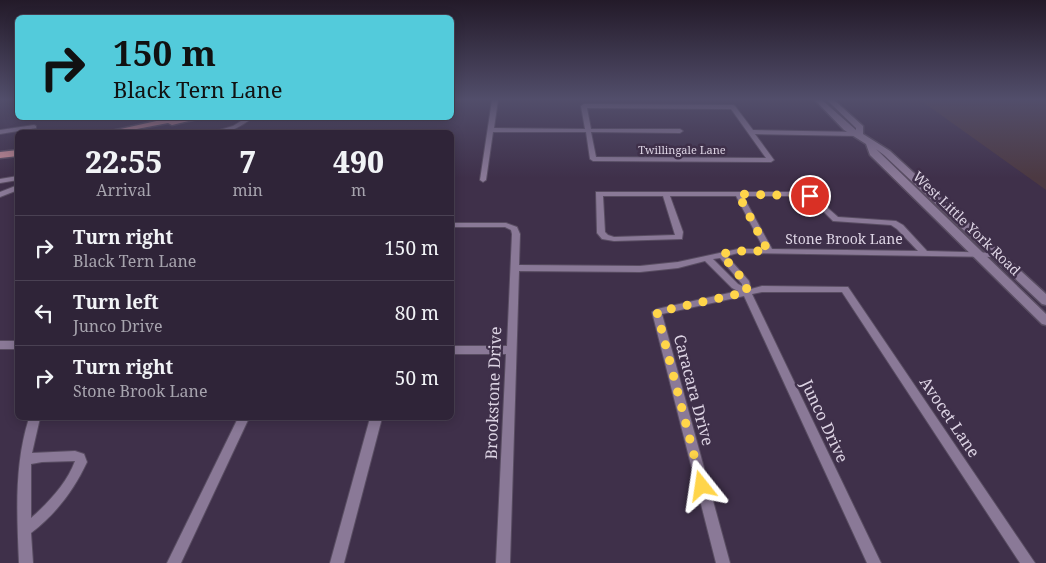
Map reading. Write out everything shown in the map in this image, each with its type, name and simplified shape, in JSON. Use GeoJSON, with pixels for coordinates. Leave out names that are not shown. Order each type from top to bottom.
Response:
{"type":"FeatureCollection","features":[{"type":"Feature","properties":{"kind":"main road"},"geometry":{"type":"LineString","coordinates":[[135,130],[149,126]]}},
{"type":"Feature","properties":{"kind":"main road"},"geometry":{"type":"LineString","coordinates":[[135,130],[154,126]]}},
{"type":"Feature","properties":{"kind":"main road","name":"West Little York Road"},"geometry":{"type":"LineString","coordinates":[[846,126],[859,134],[870,144],[887,153],[1046,301]]}},
{"type":"Feature","properties":{"kind":"main road","name":"West Little York Road"},"geometry":{"type":"LineString","coordinates":[[858,126],[860,128],[859,134]]}},
{"type":"Feature","properties":{"kind":"main road","name":"West Little York Road"},"geometry":{"type":"LineString","coordinates":[[870,144],[873,153],[1046,321]]}},
{"type":"Feature","properties":{"kind":"main road"},"geometry":{"type":"LineString","coordinates":[[0,150],[15,148]]}},
{"type":"Feature","properties":{"kind":"main road"},"geometry":{"type":"LineString","coordinates":[[0,155],[15,153]]}},
{"type":"Feature","properties":{"kind":"street"},"geometry":{"type":"LineString","coordinates":[[483,180],[491,126]]}},
{"type":"Feature","properties":{"kind":"street"},"geometry":{"type":"LineString","coordinates":[[587,126],[594,159]]}},
{"type":"Feature","properties":{"kind":"street"},"geometry":{"type":"LineString","coordinates":[[748,126],[752,132],[859,134]]}},
{"type":"Feature","properties":{"kind":"street"},"geometry":{"type":"LineString","coordinates":[[491,130],[680,131]]}},
{"type":"Feature","properties":{"kind":"street"},"geometry":{"type":"LineString","coordinates":[[0,132],[15,131]]}},
{"type":"Feature","properties":{"kind":"street","name":"Twillingale Lane"},"geometry":{"type":"LineString","coordinates":[[594,159],[771,160],[752,132]]}},
{"type":"Feature","properties":{"kind":"street"},"geometry":{"type":"LineString","coordinates":[[0,181],[15,178]]}},
{"type":"Feature","properties":{"kind":"street"},"geometry":{"type":"LineString","coordinates":[[0,195],[15,188]]}},
{"type":"Feature","properties":{"kind":"street"},"geometry":{"type":"LineString","coordinates":[[666,194],[679,232],[678,237],[614,240],[601,233],[597,197],[599,194],[608,192],[810,196],[816,199],[829,216],[836,220],[893,223],[900,227],[923,252]]}},
{"type":"Feature","properties":{"kind":"street"},"geometry":{"type":"LineString","coordinates":[[738,194],[768,251]]}},
{"type":"Feature","properties":{"kind":"street"},"geometry":{"type":"LineString","coordinates":[[454,225],[506,225],[510,227]]}},
{"type":"Feature","properties":{"kind":"street","name":"Brookstone Drive"},"geometry":{"type":"LineString","coordinates":[[503,563],[516,234],[510,227]]}},
{"type":"Feature","properties":{"kind":"street","name":"Stone Brook Lane"},"geometry":{"type":"LineString","coordinates":[[514,268],[640,269],[678,265],[738,251],[996,254]]}},
{"type":"Feature","properties":{"kind":"street","name":"Junco Drive"},"geometry":{"type":"LineString","coordinates":[[721,254],[746,283],[747,292],[874,563]]}},
{"type":"Feature","properties":{"kind":"street","name":"Junco Drive"},"geometry":{"type":"LineString","coordinates":[[707,258],[735,286],[747,292]]}},
{"type":"Feature","properties":{"kind":"street","name":"Avocet Lane"},"geometry":{"type":"LineString","coordinates":[[747,292],[762,289],[846,289],[1028,563]]}},
{"type":"Feature","properties":{"kind":"street","name":"Caracara Drive"},"geometry":{"type":"LineString","coordinates":[[723,563],[657,312],[747,292]]}},
{"type":"Feature","properties":{"kind":"street"},"geometry":{"type":"LineString","coordinates":[[0,345],[15,345]]}},
{"type":"Feature","properties":{"kind":"street"},"geometry":{"type":"LineString","coordinates":[[454,350],[512,350]]}},
{"type":"Feature","properties":{"kind":"street"},"geometry":{"type":"LineString","coordinates":[[26,563],[26,460],[28,435],[33,420]]}},
{"type":"Feature","properties":{"kind":"street"},"geometry":{"type":"LineString","coordinates":[[174,563],[242,420]]}},
{"type":"Feature","properties":{"kind":"street"},"geometry":{"type":"LineString","coordinates":[[337,563],[375,420]]}},
{"type":"Feature","properties":{"kind":"street"},"geometry":{"type":"LineString","coordinates":[[25,530],[39,520],[51,507],[81,462],[80,458],[75,456],[42,456],[26,460]]}},
{"type":"Feature","properties":{"kind":"shaded area"},"geometry":{"type":"Polygon","coordinates":[[[957,126],[1046,126],[1046,190],[957,126]]]}},
{"type":"Feature","properties":{"kind":"route"},"geometry":{"type":"LineString","coordinates":[[702,486],[657,312],[747,292],[746,283],[721,254],[738,251],[768,251],[738,194],[800,194],[810,196]]}}]}
